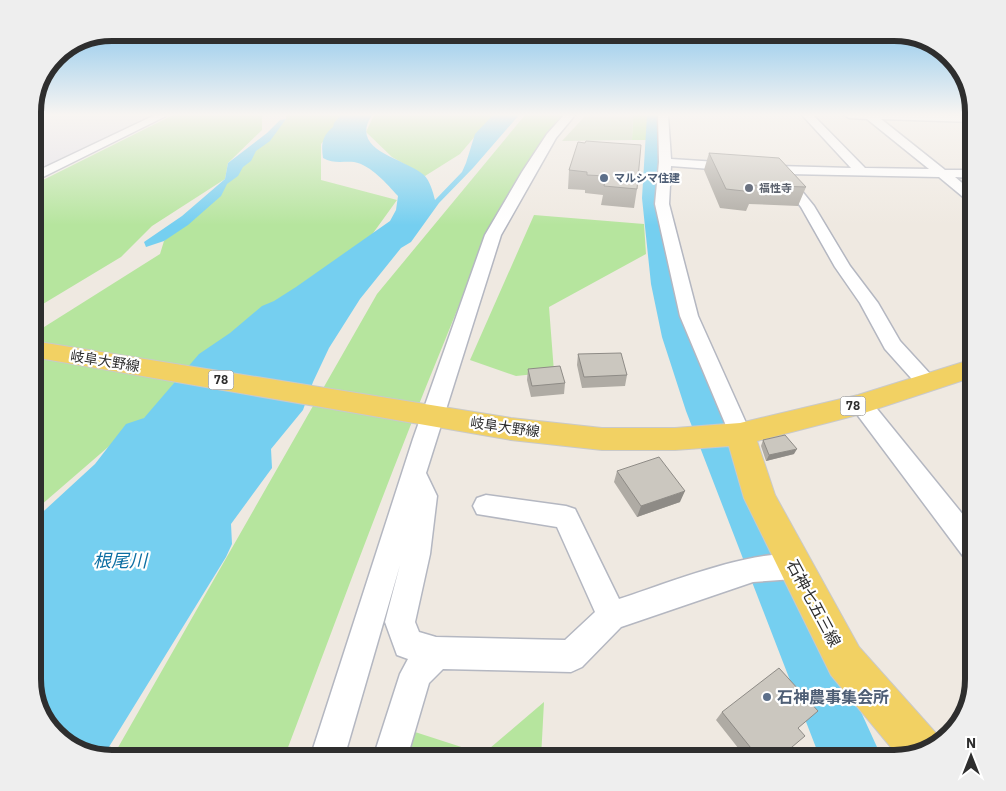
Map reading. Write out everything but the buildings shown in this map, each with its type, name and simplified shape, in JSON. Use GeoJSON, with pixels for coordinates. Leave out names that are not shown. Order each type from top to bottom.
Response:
{"type":"FeatureCollection","features":[{"type":"Feature","properties":{"kind":"main road","name":"岐阜大野線"},"geometry":{"type":"LineString","coordinates":[[41,350],[511,429],[602,439],[700,438],[735,435],[862,404],[965,371]]}},
{"type":"Feature","properties":{"kind":"main road","name":"石神七五三線"},"geometry":{"type":"LineString","coordinates":[[735,435],[789,566],[845,661],[918,745]]}},
{"type":"Feature","properties":{"kind":"street"},"geometry":{"type":"LineString","coordinates":[[41,174],[87,152]]}},
{"type":"Feature","properties":{"kind":"street"},"geometry":{"type":"LineString","coordinates":[[329,750],[414,473],[421,413],[493,236],[528,172],[541,152]]}},
{"type":"Feature","properties":{"kind":"street"},"geometry":{"type":"LineString","coordinates":[[665,152],[662,204],[689,316],[735,435]]}},
{"type":"Feature","properties":{"kind":"street"},"geometry":{"type":"LineString","coordinates":[[842,152],[861,171]]}},
{"type":"Feature","properties":{"kind":"street"},"geometry":{"type":"LineString","coordinates":[[915,152],[965,191]]}},
{"type":"Feature","properties":{"kind":"street"},"geometry":{"type":"LineString","coordinates":[[665,162],[778,170],[965,174]]}},
{"type":"Feature","properties":{"kind":"street"},"geometry":{"type":"LineString","coordinates":[[778,170],[807,206],[843,268],[869,303],[892,345],[926,382]]}},
{"type":"Feature","properties":{"kind":"street"},"geometry":{"type":"LineString","coordinates":[[862,404],[965,532]]}},
{"type":"Feature","properties":{"kind":"street"},"geometry":{"type":"LineString","coordinates":[[414,473],[424,496],[416,554],[400,622],[408,644],[436,654],[571,656],[612,616],[753,570],[789,566]]}},
{"type":"Feature","properties":{"kind":"street"},"geometry":{"type":"LineString","coordinates":[[486,506],[566,517],[612,616]]}},
{"type":"Feature","properties":{"kind":"street"},"geometry":{"type":"LineString","coordinates":[[392,750],[416,674],[436,654]]}},
{"type":"Feature","properties":{"kind":"shaded area"},"geometry":{"type":"Polygon","coordinates":[[[41,152],[78,152],[41,169],[41,152]]]}},
{"type":"Feature","properties":{"kind":"green space"},"geometry":{"type":"Polygon","coordinates":[[[99,152],[239,152],[228,163],[225,179],[152,226],[121,257],[41,305],[41,181],[99,152]]]}},
{"type":"Feature","properties":{"kind":"green space"},"geometry":{"type":"Polygon","coordinates":[[[253,152],[321,152],[321,180],[397,200],[371,236],[107,448],[41,505],[41,329],[160,254],[164,241],[253,152]]]}},
{"type":"Feature","properties":{"kind":"green space"},"geometry":{"type":"Polygon","coordinates":[[[387,152],[462,152],[425,176],[387,152]]]}},
{"type":"Feature","properties":{"kind":"green space"},"geometry":{"type":"Polygon","coordinates":[[[494,152],[535,152],[508,195],[480,254],[422,396],[287,750],[117,750],[377,294],[494,152]]]}},
{"type":"Feature","properties":{"kind":"green space"},"geometry":{"type":"Polygon","coordinates":[[[534,215],[644,224],[646,254],[549,307],[554,372],[516,376],[470,360],[534,215]]]}},
{"type":"Feature","properties":{"kind":"green space"},"geometry":{"type":"Polygon","coordinates":[[[544,702],[541,750],[488,750],[544,702]]]}},
{"type":"Feature","properties":{"kind":"green space"},"geometry":{"type":"Polygon","coordinates":[[[415,732],[471,750],[409,750],[415,732]]]}},
{"type":"Feature","properties":{"kind":"water"},"geometry":{"type":"Polygon","coordinates":[[[242,152],[256,152],[251,161],[243,167],[238,176],[227,184],[221,196],[188,225],[164,241],[146,247],[144,242],[182,216],[225,179],[228,163],[242,152]]]}},
{"type":"Feature","properties":{"kind":"water","name":"根尾川"},"geometry":{"type":"Polygon","coordinates":[[[322,152],[382,152],[424,175],[430,183],[435,200],[462,172],[469,152],[487,152],[439,203],[411,242],[401,248],[360,299],[329,348],[313,382],[303,410],[271,449],[272,468],[231,524],[232,544],[226,557],[107,749],[89,746],[69,735],[59,726],[45,702],[41,684],[41,514],[95,464],[126,424],[144,418],[199,354],[230,333],[262,306],[296,287],[390,221],[396,210],[398,196],[384,181],[367,167],[360,164],[354,162],[334,162],[323,158],[322,152]]]}},
{"type":"Feature","properties":{"kind":"waterway"},"geometry":{"type":"LineString","coordinates":[[655,152],[654,198],[666,284],[679,337],[705,411],[848,750]]}},
{"type":"Feature","properties":{"kind":"place","name":"マルシマ住建"},"geometry":{"type":"Point","coordinates":[604,178]}},
{"type":"Feature","properties":{"kind":"place","name":"福性寺"},"geometry":{"type":"Point","coordinates":[749,188]}},
{"type":"Feature","properties":{"kind":"place","name":"石神農事集会所"},"geometry":{"type":"Point","coordinates":[767,697]}}]}
